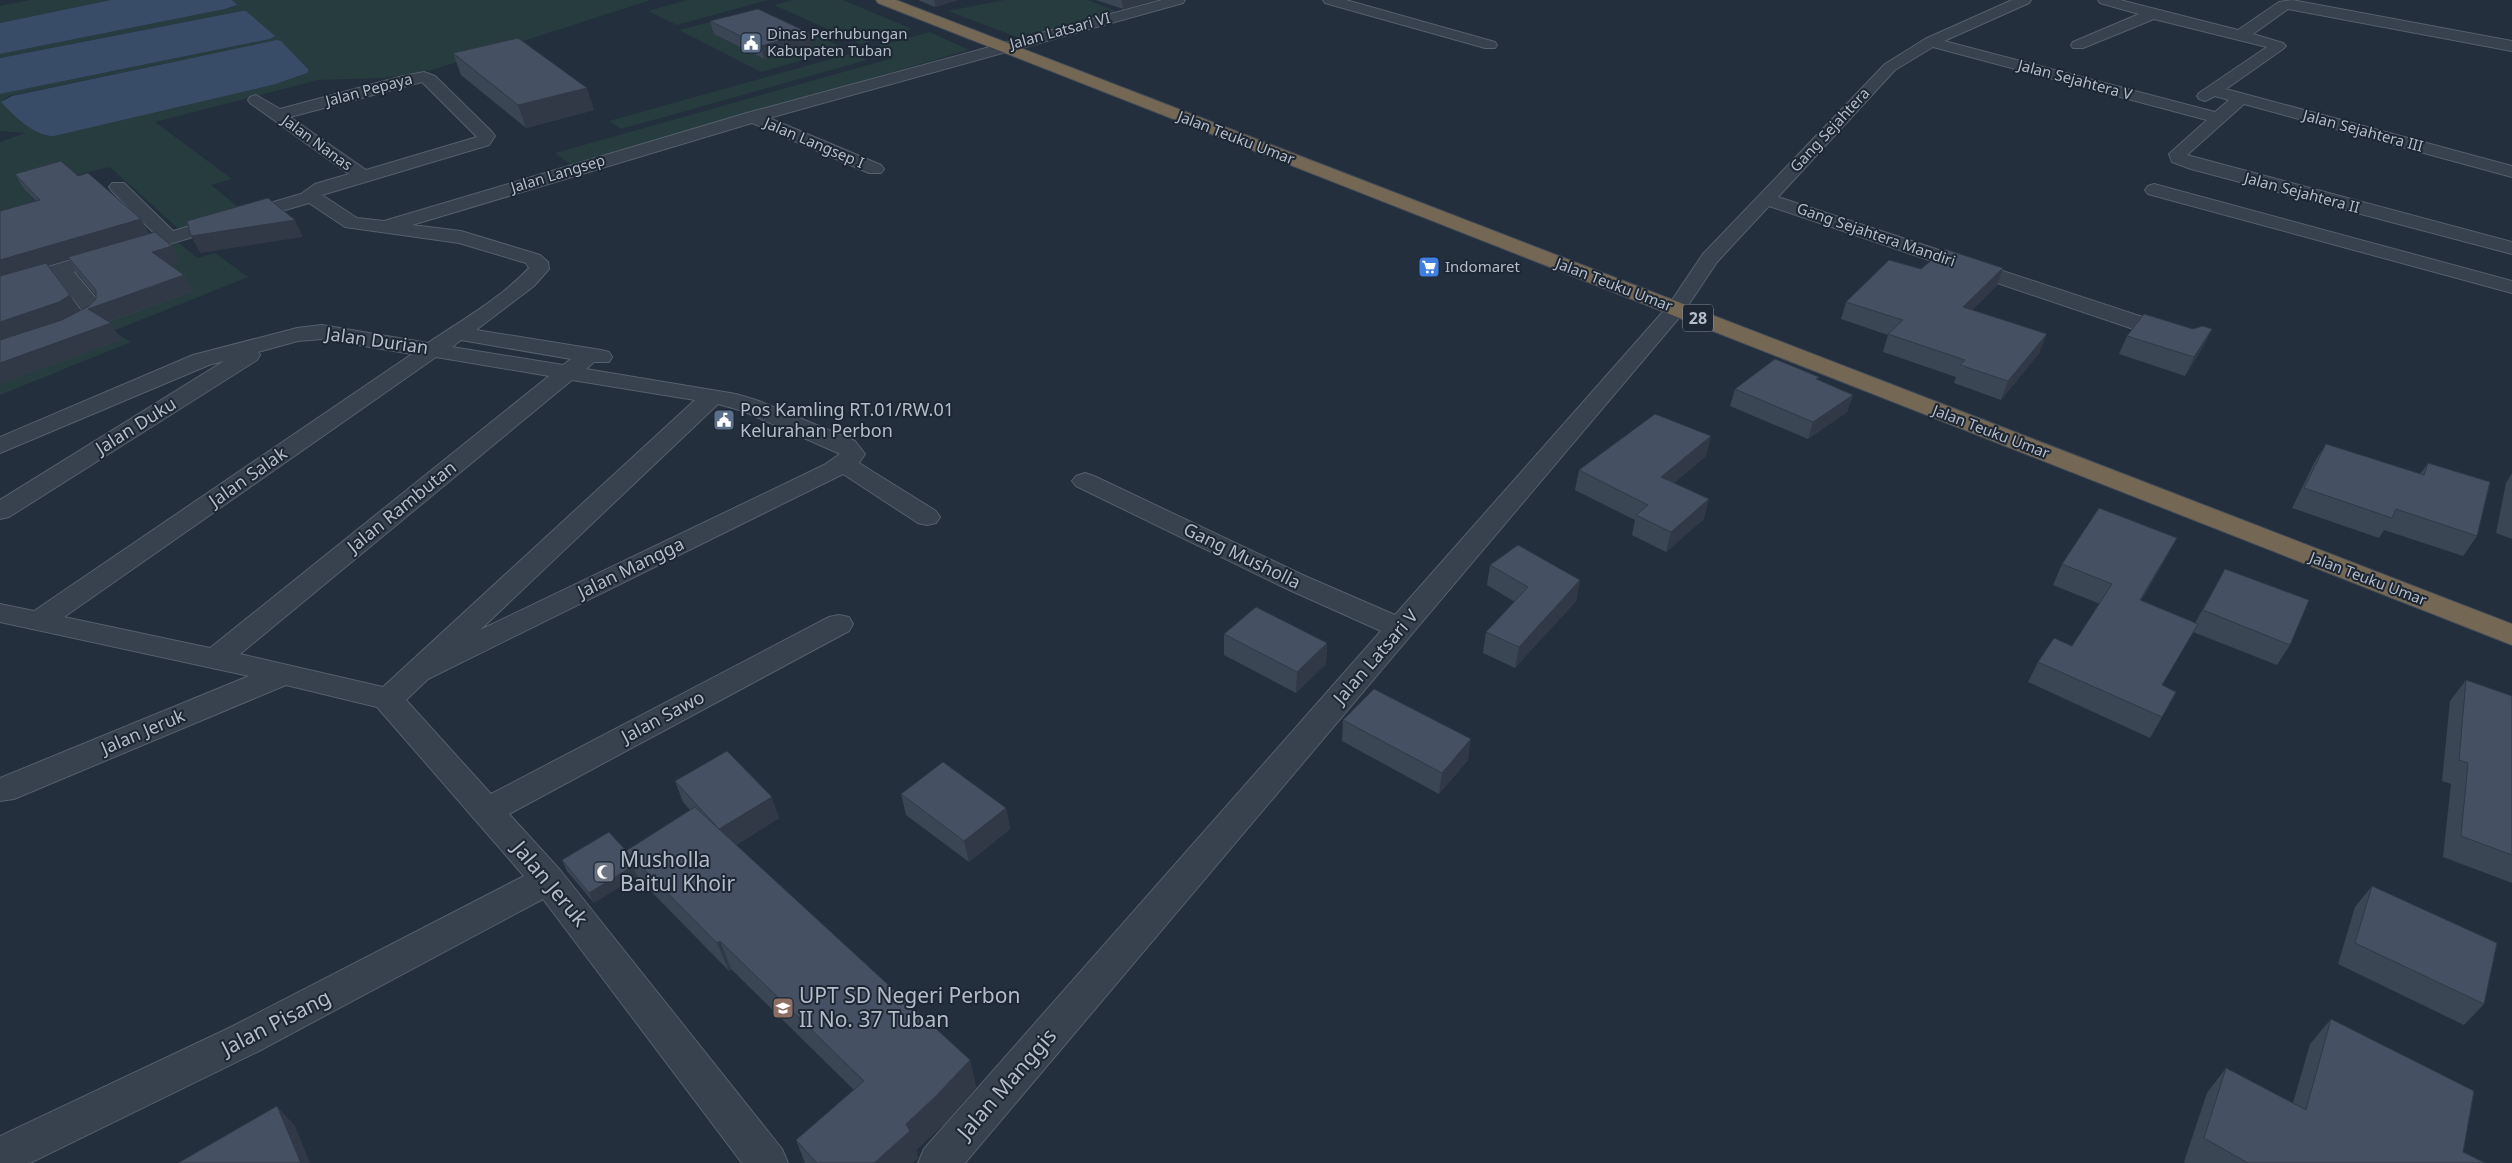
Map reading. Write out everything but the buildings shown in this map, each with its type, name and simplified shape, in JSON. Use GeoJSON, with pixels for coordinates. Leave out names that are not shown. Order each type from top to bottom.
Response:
{"type":"FeatureCollection","features":[{"type":"Feature","properties":{"kind":"highway","name":"Jalan Teuku Umar"},"geometry":{"type":"LineString","coordinates":[[883,0],[2512,636]]}},
{"type":"Feature","properties":{"kind":"street","name":"Jalan Latsari VI"},"geometry":{"type":"LineString","coordinates":[[1000,46],[1178,0]]}},
{"type":"Feature","properties":{"kind":"street"},"geometry":{"type":"LineString","coordinates":[[1330,0],[1490,45]]}},
{"type":"Feature","properties":{"kind":"street","name":"Gang Sejahtera"},"geometry":{"type":"LineString","coordinates":[[1676,309],[1690,285],[1710,258],[1882,74],[1897,62],[1930,42],[2024,0]]}},
{"type":"Feature","properties":{"kind":"street"},"geometry":{"type":"LineString","coordinates":[[2105,0],[2278,46],[2185,109]]}},
{"type":"Feature","properties":{"kind":"street"},"geometry":{"type":"LineString","coordinates":[[2344,14],[2358,0]]}},
{"type":"Feature","properties":{"kind":"street"},"geometry":{"type":"LineString","coordinates":[[2240,35],[2288,4],[2512,46]]}},
{"type":"Feature","properties":{"kind":"street"},"geometry":{"type":"LineString","coordinates":[[2078,45],[2152,14]]}},
{"type":"Feature","properties":{"kind":"street","name":"Jalan Sejahtera V"},"geometry":{"type":"LineString","coordinates":[[1930,42],[2219,118]]}},
{"type":"Feature","properties":{"kind":"street","name":"Jalan Langsep"},"geometry":{"type":"LineString","coordinates":[[379,228],[1000,46]]}},
{"type":"Feature","properties":{"kind":"street","name":"Jalan Pepaya"},"geometry":{"type":"LineString","coordinates":[[277,115],[409,79],[424,77],[429,79],[486,136],[479,143],[363,176]]}},
{"type":"Feature","properties":{"kind":"street","name":"Jalan Sejahtera III"},"geometry":{"type":"LineString","coordinates":[[2214,90],[2512,172]]}},
{"type":"Feature","properties":{"kind":"street","name":"Jalan Sejahtera II"},"geometry":{"type":"LineString","coordinates":[[2241,98],[2177,156],[2183,161],[2197,165],[2512,248]]}},
{"type":"Feature","properties":{"kind":"street","name":"Jalan Nanas"},"geometry":{"type":"LineString","coordinates":[[256,100],[363,176]]}},
{"type":"Feature","properties":{"kind":"street","name":"Jalan Langsep I"},"geometry":{"type":"LineString","coordinates":[[753,117],[875,168]]}},
{"type":"Feature","properties":{"kind":"street"},"geometry":{"type":"LineString","coordinates":[[2197,165],[2160,192],[2512,287]]}},
{"type":"Feature","properties":{"kind":"street","name":"Jalan Nanas"},"geometry":{"type":"LineString","coordinates":[[0,287],[310,197],[309,194],[315,190],[363,176]]}},
{"type":"Feature","properties":{"kind":"street"},"geometry":{"type":"LineString","coordinates":[[118,187],[170,238]]}},
{"type":"Feature","properties":{"kind":"street"},"geometry":{"type":"LineString","coordinates":[[310,197],[344,220],[379,228],[471,239],[538,262],[539,269],[527,282],[457,333]]}},
{"type":"Feature","properties":{"kind":"street","name":"Gang Sejahtera Mandiri"},"geometry":{"type":"LineString","coordinates":[[1766,199],[2184,339]]}},
{"type":"Feature","properties":{"kind":"street"},"geometry":{"type":"LineString","coordinates":[[0,352],[78,325],[94,314],[93,308],[61,269]]}},
{"type":"Feature","properties":{"kind":"street","name":"Jalan Latsari V"},"geometry":{"type":"LineString","coordinates":[[1075,1005],[1676,309]]}},
{"type":"Feature","properties":{"kind":"street","name":"Jalan Durian"},"geometry":{"type":"LineString","coordinates":[[0,446],[201,360],[271,341],[322,332],[713,396],[744,404],[846,446],[853,454],[844,464]]}},
{"type":"Feature","properties":{"kind":"street","name":"Jalan Salak"},"geometry":{"type":"LineString","coordinates":[[40,621],[457,333]]}},
{"type":"Feature","properties":{"kind":"street","name":"Jalan Durian"},"geometry":{"type":"LineString","coordinates":[[457,333],[589,355],[624,366],[652,386]]}},
{"type":"Feature","properties":{"kind":"street","name":"Jalan Duku"},"geometry":{"type":"LineString","coordinates":[[0,511],[271,341]]}},
{"type":"Feature","properties":{"kind":"street","name":"Jalan Rambutan"},"geometry":{"type":"LineString","coordinates":[[216,659],[589,355]]}},
{"type":"Feature","properties":{"kind":"street","name":"Jalan Mangga"},"geometry":{"type":"LineString","coordinates":[[388,700],[713,396]]}},
{"type":"Feature","properties":{"kind":"street"},"geometry":{"type":"LineString","coordinates":[[844,464],[927,517]]}},
{"type":"Feature","properties":{"kind":"street","name":"Jalan Mangga"},"geometry":{"type":"LineString","coordinates":[[417,672],[844,464]]}},
{"type":"Feature","properties":{"kind":"street","name":"Gang Musholla"},"geometry":{"type":"LineString","coordinates":[[1085,481],[1286,578],[1401,628]]}},
{"type":"Feature","properties":{"kind":"street","name":"Jalan Jeruk"},"geometry":{"type":"LineString","coordinates":[[0,613],[359,690],[388,700],[548,880],[768,1163]]}},
{"type":"Feature","properties":{"kind":"street","name":"Jalan Sawo"},"geometry":{"type":"LineString","coordinates":[[487,811],[839,624]]}},
{"type":"Feature","properties":{"kind":"street","name":"Jalan Jeruk"},"geometry":{"type":"LineString","coordinates":[[2,790],[283,674]]}},
{"type":"Feature","properties":{"kind":"street","name":"Jalan Pisang"},"geometry":{"type":"LineString","coordinates":[[0,1157],[243,1040],[548,880]]}},
{"type":"Feature","properties":{"kind":"street","name":"Jalan Manggis"},"geometry":{"type":"LineString","coordinates":[[939,1163],[1075,1005]]}},
{"type":"Feature","properties":{"kind":"green space"},"geometry":{"type":"Polygon","coordinates":[[[30,0],[111,0],[0,23],[0,6],[30,0]]]}},
{"type":"Feature","properties":{"kind":"green space"},"geometry":{"type":"Polygon","coordinates":[[[232,0],[651,0],[432,70],[384,78],[318,80],[155,122],[232,179],[211,185],[243,211],[180,230],[110,167],[23,188],[47,215],[0,228],[0,142],[25,133],[0,131],[0,94],[270,39],[242,11],[0,58],[0,54],[236,6],[232,0]],[[279,40],[9,96],[2,103],[21,120],[44,135],[276,84],[307,73],[309,70],[279,40]]]}},
{"type":"Feature","properties":{"kind":"green space"},"geometry":{"type":"Polygon","coordinates":[[[687,0],[768,0],[677,25],[648,11],[687,0]]]}},
{"type":"Feature","properties":{"kind":"green space"},"geometry":{"type":"Polygon","coordinates":[[[793,0],[843,0],[912,29],[861,44],[774,5],[793,0]]]}},
{"type":"Feature","properties":{"kind":"green space"},"geometry":{"type":"Polygon","coordinates":[[[1004,0],[1087,0],[1121,13],[1019,38],[948,11],[1004,0]]]}},
{"type":"Feature","properties":{"kind":"green space"},"geometry":{"type":"Polygon","coordinates":[[[757,10],[714,34],[764,59],[798,40],[815,35],[844,48],[761,72],[679,30],[757,10]]]}},
{"type":"Feature","properties":{"kind":"green space"},"geometry":{"type":"Polygon","coordinates":[[[930,32],[969,50],[571,165],[555,153],[893,58],[874,47],[930,32]]]}},
{"type":"Feature","properties":{"kind":"green space"},"geometry":{"type":"Polygon","coordinates":[[[853,53],[867,60],[621,129],[609,121],[853,53]]]}},
{"type":"Feature","properties":{"kind":"green space"},"geometry":{"type":"Polygon","coordinates":[[[178,242],[197,258],[215,253],[248,277],[113,331],[131,342],[0,395],[0,359],[97,322],[142,253],[178,242]]]}},
{"type":"Feature","properties":{"kind":"water"},"geometry":{"type":"Polygon","coordinates":[[[111,0],[232,0],[237,5],[0,54],[0,23],[111,0]]]}},
{"type":"Feature","properties":{"kind":"water"},"geometry":{"type":"Polygon","coordinates":[[[246,11],[275,36],[270,39],[0,94],[0,58],[246,11]]]}},
{"type":"Feature","properties":{"kind":"water"},"geometry":{"type":"Polygon","coordinates":[[[277,40],[281,41],[309,70],[307,73],[276,84],[54,136],[39,133],[32,129],[18,119],[1,102],[12,96],[277,40]]]}},
{"type":"Feature","properties":{"kind":"place","name":"Dinas Perhubungan Kabupaten Tuban"},"geometry":{"type":"Point","coordinates":[751,43]}},
{"type":"Feature","properties":{"kind":"place","name":"Indomaret"},"geometry":{"type":"Point","coordinates":[1429,267]}},
{"type":"Feature","properties":{"kind":"place","name":"Pos Kamling RT.01/RW.01 Kelurahan Perbon"},"geometry":{"type":"Point","coordinates":[724,420]}},
{"type":"Feature","properties":{"kind":"place","name":"Musholla Baitul Khoir"},"geometry":{"type":"Point","coordinates":[604,872]}},
{"type":"Feature","properties":{"kind":"place","name":"UPT SD Negeri Perbon II No. 37 Tuban"},"geometry":{"type":"Point","coordinates":[783,1008]}}]}
